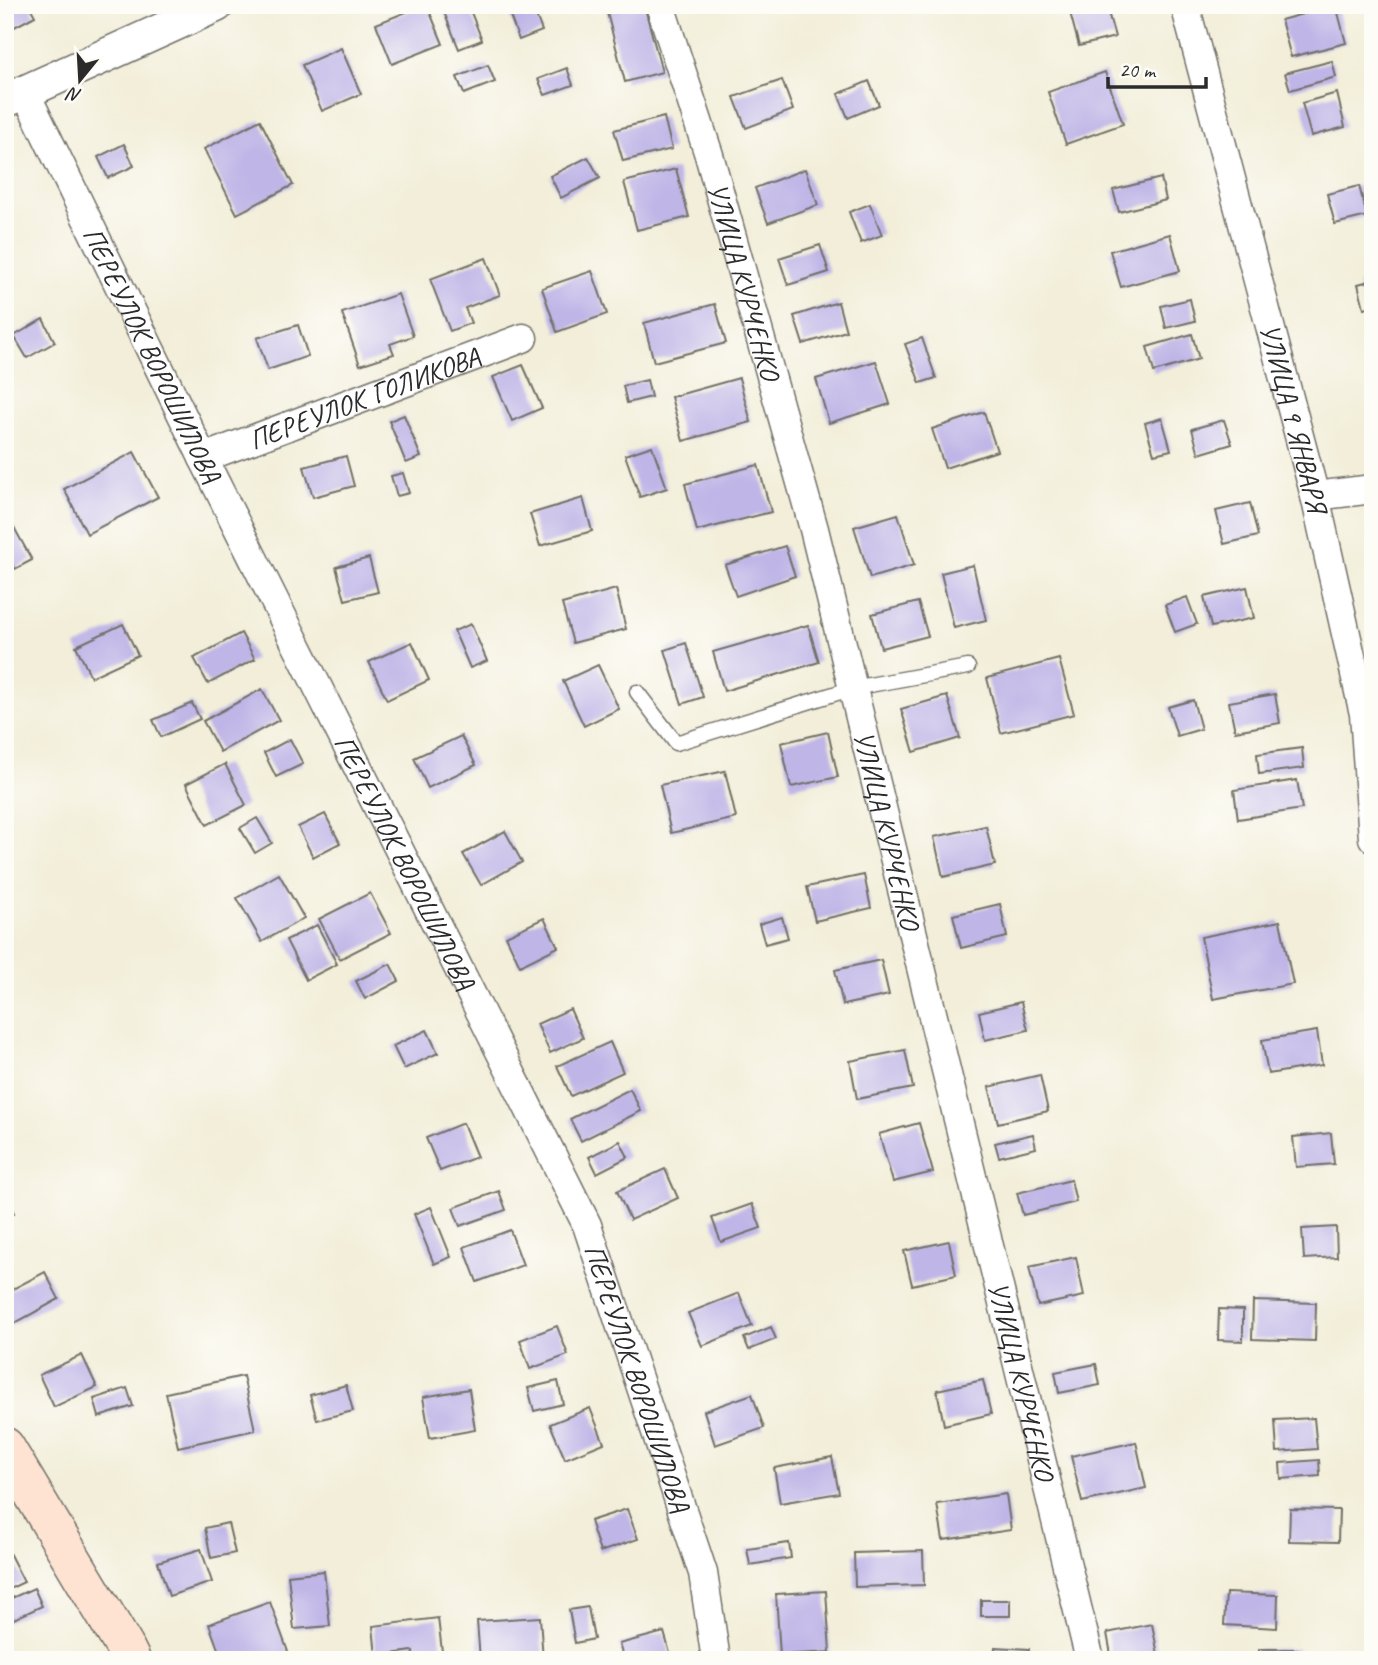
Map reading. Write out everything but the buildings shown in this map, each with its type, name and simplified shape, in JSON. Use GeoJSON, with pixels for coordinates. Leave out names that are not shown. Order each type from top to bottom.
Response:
{"type":"FeatureCollection","features":[{"type":"Feature","properties":{"kind":"main road"},"geometry":{"type":"LineString","coordinates":[[5,1447],[131,1660]]}},
{"type":"Feature","properties":{"kind":"street"},"geometry":{"type":"LineString","coordinates":[[15,97],[217,5]]}},
{"type":"Feature","properties":{"kind":"street","name":"УЛИЦА КУРЧЕНКО"},"geometry":{"type":"LineString","coordinates":[[660,5],[709,155],[814,529],[1090,1660]]}},
{"type":"Feature","properties":{"kind":"street","name":"УЛИЦА 9 ЯНВАРЯ"},"geometry":{"type":"LineString","coordinates":[[1185,5],[1315,496],[1364,714],[1373,838]]}},
{"type":"Feature","properties":{"kind":"street","name":"ПЕРЕУЛОК ВОРОШИЛОВА"},"geometry":{"type":"LineString","coordinates":[[15,97],[203,458],[587,1225],[702,1573],[716,1660]]}},
{"type":"Feature","properties":{"kind":"street","name":"ПЕРЕУЛОК ГОЛИКОВА"},"geometry":{"type":"LineString","coordinates":[[203,458],[523,338]]}},
{"type":"Feature","properties":{"kind":"street"},"geometry":{"type":"LineString","coordinates":[[1315,496],[1373,489]]}},
{"type":"Feature","properties":{"kind":"lane"},"geometry":{"type":"LineString","coordinates":[[637,692],[676,744],[853,688],[968,667]]}}]}
